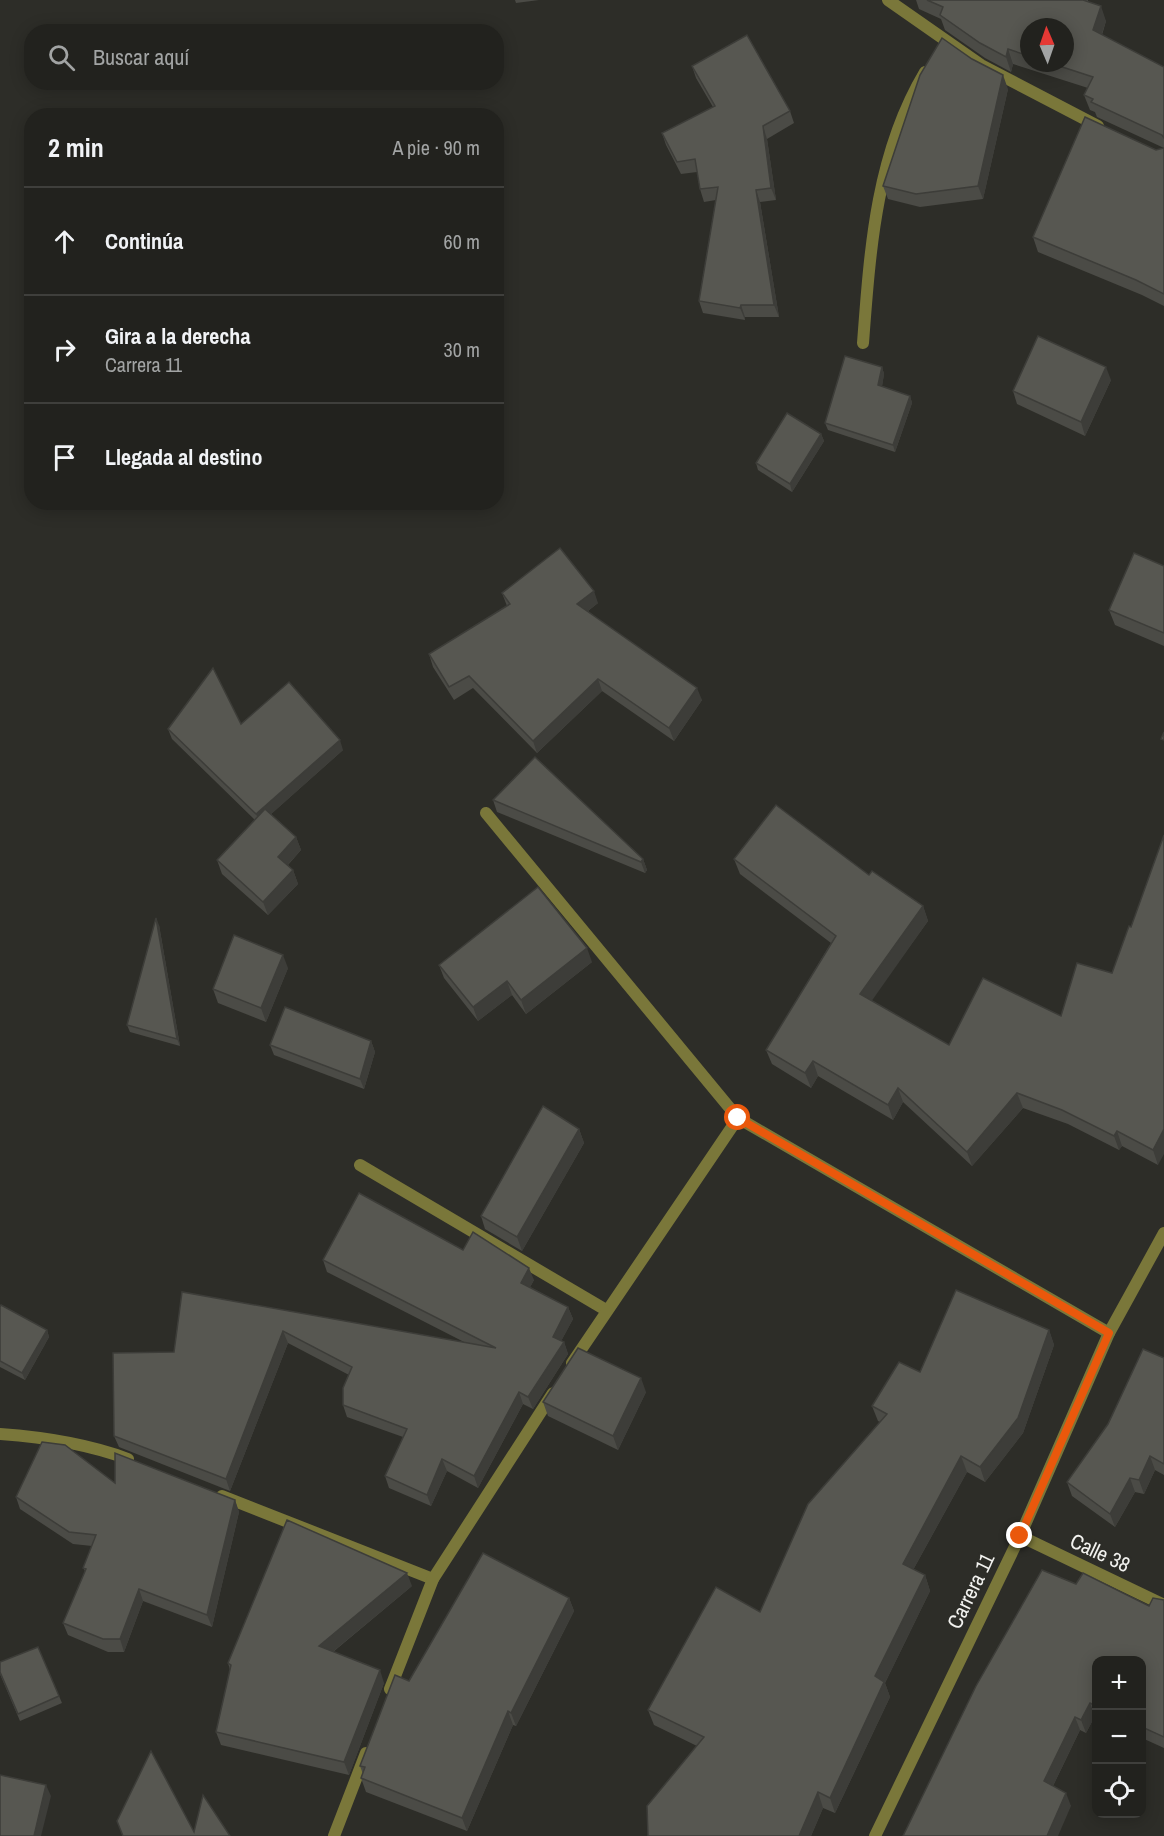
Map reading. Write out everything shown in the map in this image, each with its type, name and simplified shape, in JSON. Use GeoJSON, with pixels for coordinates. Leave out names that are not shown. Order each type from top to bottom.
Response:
{"type":"FeatureCollection","features":[{"type":"Feature","properties":{"kind":"street"},"geometry":{"type":"LineString","coordinates":[[888,0],[939,48],[981,65],[1114,134]]}},
{"type":"Feature","properties":{"kind":"street"},"geometry":{"type":"LineString","coordinates":[[863,343],[872,229],[889,158],[910,97],[939,48]]}},
{"type":"Feature","properties":{"kind":"street"},"geometry":{"type":"LineString","coordinates":[[486,813],[738,1118],[1109,1333]]}},
{"type":"Feature","properties":{"kind":"street"},"geometry":{"type":"LineString","coordinates":[[384,1704],[433,1579],[606,1310],[738,1118]]}},
{"type":"Feature","properties":{"kind":"street"},"geometry":{"type":"LineString","coordinates":[[360,1165],[606,1310]]}},
{"type":"Feature","properties":{"kind":"street","name":"Carrera 11"},"geometry":{"type":"LineString","coordinates":[[875,1836],[1020,1536],[1109,1333],[1164,1233]]}},
{"type":"Feature","properties":{"kind":"street"},"geometry":{"type":"LineString","coordinates":[[0,1434],[28,1436],[108,1452],[140,1464]]}},
{"type":"Feature","properties":{"kind":"street"},"geometry":{"type":"LineString","coordinates":[[206,1490],[433,1579]]}},
{"type":"Feature","properties":{"kind":"street","name":"Calle 38"},"geometry":{"type":"LineString","coordinates":[[1020,1536],[1164,1605]]}},
{"type":"Feature","properties":{"kind":"street"},"geometry":{"type":"LineString","coordinates":[[334,1836],[372,1737]]}},
{"type":"Feature","properties":{"kind":"building"},"geometry":{"type":"Polygon","coordinates":[[[927,0],[1083,0],[1101,6],[1093,30],[1164,67],[1164,138],[1162,135],[1091,102],[1093,99],[1084,95],[1093,77],[1074,71],[1074,18],[1020,18],[1020,53],[1008,49],[1006,57],[980,43],[940,15],[943,7],[927,0]]]}},
{"type":"Feature","properties":{"kind":"building"},"geometry":{"type":"Polygon","coordinates":[[[747,35],[790,111],[763,126],[771,188],[756,190],[774,305],[741,305],[740,308],[699,301],[718,187],[700,189],[695,159],[677,162],[662,133],[715,106],[692,66],[747,35]]]}},
{"type":"Feature","properties":{"kind":"building"},"geometry":{"type":"Polygon","coordinates":[[[942,38],[972,59],[1003,75],[978,186],[916,194],[883,186],[920,75],[942,38]]]}},
{"type":"Feature","properties":{"kind":"building"},"geometry":{"type":"Polygon","coordinates":[[[1085,117],[1156,150],[1164,148],[1164,294],[1033,237],[1085,117]]]}},
{"type":"Feature","properties":{"kind":"building"},"geometry":{"type":"Polygon","coordinates":[[[1038,336],[1106,367],[1081,422],[1013,391],[1038,336]]]}},
{"type":"Feature","properties":{"kind":"building"},"geometry":{"type":"Polygon","coordinates":[[[845,356],[882,367],[878,385],[910,396],[893,445],[825,423],[845,356]]]}},
{"type":"Feature","properties":{"kind":"building"},"geometry":{"type":"Polygon","coordinates":[[[787,413],[821,434],[790,484],[756,463],[787,413]]]}},
{"type":"Feature","properties":{"kind":"building"},"geometry":{"type":"Polygon","coordinates":[[[560,548],[594,591],[577,604],[697,688],[669,728],[598,679],[533,741],[469,676],[449,687],[429,654],[510,604],[502,593],[560,548]]]}},
{"type":"Feature","properties":{"kind":"building"},"geometry":{"type":"Polygon","coordinates":[[[1134,553],[1164,566],[1164,633],[1109,610],[1134,553]]]}},
{"type":"Feature","properties":{"kind":"building"},"geometry":{"type":"Polygon","coordinates":[[[213,668],[241,724],[289,682],[340,740],[256,814],[168,729],[213,668]]]}},
{"type":"Feature","properties":{"kind":"building"},"geometry":{"type":"Polygon","coordinates":[[[535,757],[643,859],[641,862],[493,800],[535,757]]]}},
{"type":"Feature","properties":{"kind":"building"},"geometry":{"type":"Polygon","coordinates":[[[776,805],[869,875],[872,871],[923,906],[860,994],[949,1045],[983,978],[1061,1016],[1077,963],[1112,973],[1164,835],[1164,1129],[1153,1150],[1117,1131],[1114,1136],[1062,1110],[1017,1093],[967,1152],[898,1088],[888,1105],[813,1061],[805,1073],[766,1050],[836,936],[734,859],[776,805]]]}},
{"type":"Feature","properties":{"kind":"building"},"geometry":{"type":"Polygon","coordinates":[[[265,809],[296,837],[278,857],[293,870],[263,902],[217,860],[265,809]]]}},
{"type":"Feature","properties":{"kind":"building"},"geometry":{"type":"Polygon","coordinates":[[[538,887],[587,948],[521,1000],[507,981],[473,1007],[439,965],[538,887]]]}},
{"type":"Feature","properties":{"kind":"building"},"geometry":{"type":"Polygon","coordinates":[[[156,918],[177,1039],[127,1025],[156,918]]]}},
{"type":"Feature","properties":{"kind":"building"},"geometry":{"type":"Polygon","coordinates":[[[234,935],[283,955],[261,1008],[213,989],[234,935]]]}},
{"type":"Feature","properties":{"kind":"building"},"geometry":{"type":"Polygon","coordinates":[[[285,1007],[371,1041],[360,1079],[270,1045],[285,1007]]]}},
{"type":"Feature","properties":{"kind":"building"},"geometry":{"type":"Polygon","coordinates":[[[543,1106],[579,1129],[517,1237],[481,1216],[543,1106]]]}},
{"type":"Feature","properties":{"kind":"building"},"geometry":{"type":"Polygon","coordinates":[[[359,1193],[463,1250],[473,1232],[529,1268],[521,1283],[568,1307],[553,1337],[564,1342],[528,1397],[519,1392],[474,1476],[442,1459],[427,1495],[385,1476],[407,1429],[343,1405],[343,1388],[352,1367],[283,1331],[226,1479],[114,1436],[113,1353],[174,1352],[182,1292],[496,1348],[323,1260],[359,1193]]]}},
{"type":"Feature","properties":{"kind":"building"},"geometry":{"type":"Polygon","coordinates":[[[956,1290],[1049,1330],[1018,1418],[980,1467],[961,1456],[903,1564],[925,1575],[875,1676],[884,1682],[830,1798],[818,1792],[799,1836],[648,1836],[647,1806],[704,1737],[648,1710],[716,1587],[760,1612],[808,1504],[887,1414],[872,1406],[899,1362],[920,1372],[956,1290]]]}},
{"type":"Feature","properties":{"kind":"building"},"geometry":{"type":"Polygon","coordinates":[[[1,1305],[47,1330],[22,1373],[0,1361],[1,1305]]]}},
{"type":"Feature","properties":{"kind":"building"},"geometry":{"type":"Polygon","coordinates":[[[578,1348],[641,1378],[613,1436],[543,1402],[578,1348]]]}},
{"type":"Feature","properties":{"kind":"building"},"geometry":{"type":"Polygon","coordinates":[[[1143,1349],[1164,1358],[1164,1464],[1150,1456],[1139,1480],[1130,1478],[1110,1514],[1067,1482],[1108,1424],[1143,1349]]]}},
{"type":"Feature","properties":{"kind":"building"},"geometry":{"type":"Polygon","coordinates":[[[42,1442],[65,1445],[115,1483],[115,1453],[235,1500],[207,1615],[139,1589],[120,1639],[103,1639],[63,1623],[86,1569],[83,1568],[96,1535],[69,1532],[16,1497],[42,1442]]]}},
{"type":"Feature","properties":{"kind":"building"},"geometry":{"type":"Polygon","coordinates":[[[287,1520],[407,1573],[319,1646],[380,1670],[344,1762],[216,1732],[231,1665],[228,1663],[287,1520]]]}},
{"type":"Feature","properties":{"kind":"building"},"geometry":{"type":"Polygon","coordinates":[[[483,1553],[569,1598],[511,1713],[508,1711],[462,1818],[361,1778],[365,1767],[360,1766],[395,1675],[409,1681],[483,1553]]]}},
{"type":"Feature","properties":{"kind":"building"},"geometry":{"type":"Polygon","coordinates":[[[1042,1570],[1076,1584],[1083,1573],[1149,1606],[1153,1598],[1164,1600],[1164,1737],[1146,1729],[1146,1656],[1092,1656],[1092,1704],[1090,1703],[1081,1720],[1075,1717],[1044,1781],[1066,1793],[1047,1836],[903,1836],[976,1686],[1042,1570]]]}},
{"type":"Feature","properties":{"kind":"building"},"geometry":{"type":"Polygon","coordinates":[[[38,1647],[59,1696],[18,1714],[0,1672],[0,1662],[38,1647]]]}},
{"type":"Feature","properties":{"kind":"building"},"geometry":{"type":"Polygon","coordinates":[[[151,1751],[194,1832],[203,1795],[230,1836],[123,1836],[117,1821],[151,1751]]]}},
{"type":"Feature","properties":{"kind":"building"},"geometry":{"type":"Polygon","coordinates":[[[0,1775],[46,1785],[34,1836],[0,1836],[0,1775]]]}},
{"type":"Feature","properties":{"kind":"route"},"geometry":{"type":"LineString","coordinates":[[738,1118],[1109,1333],[1020,1536]]}}]}
